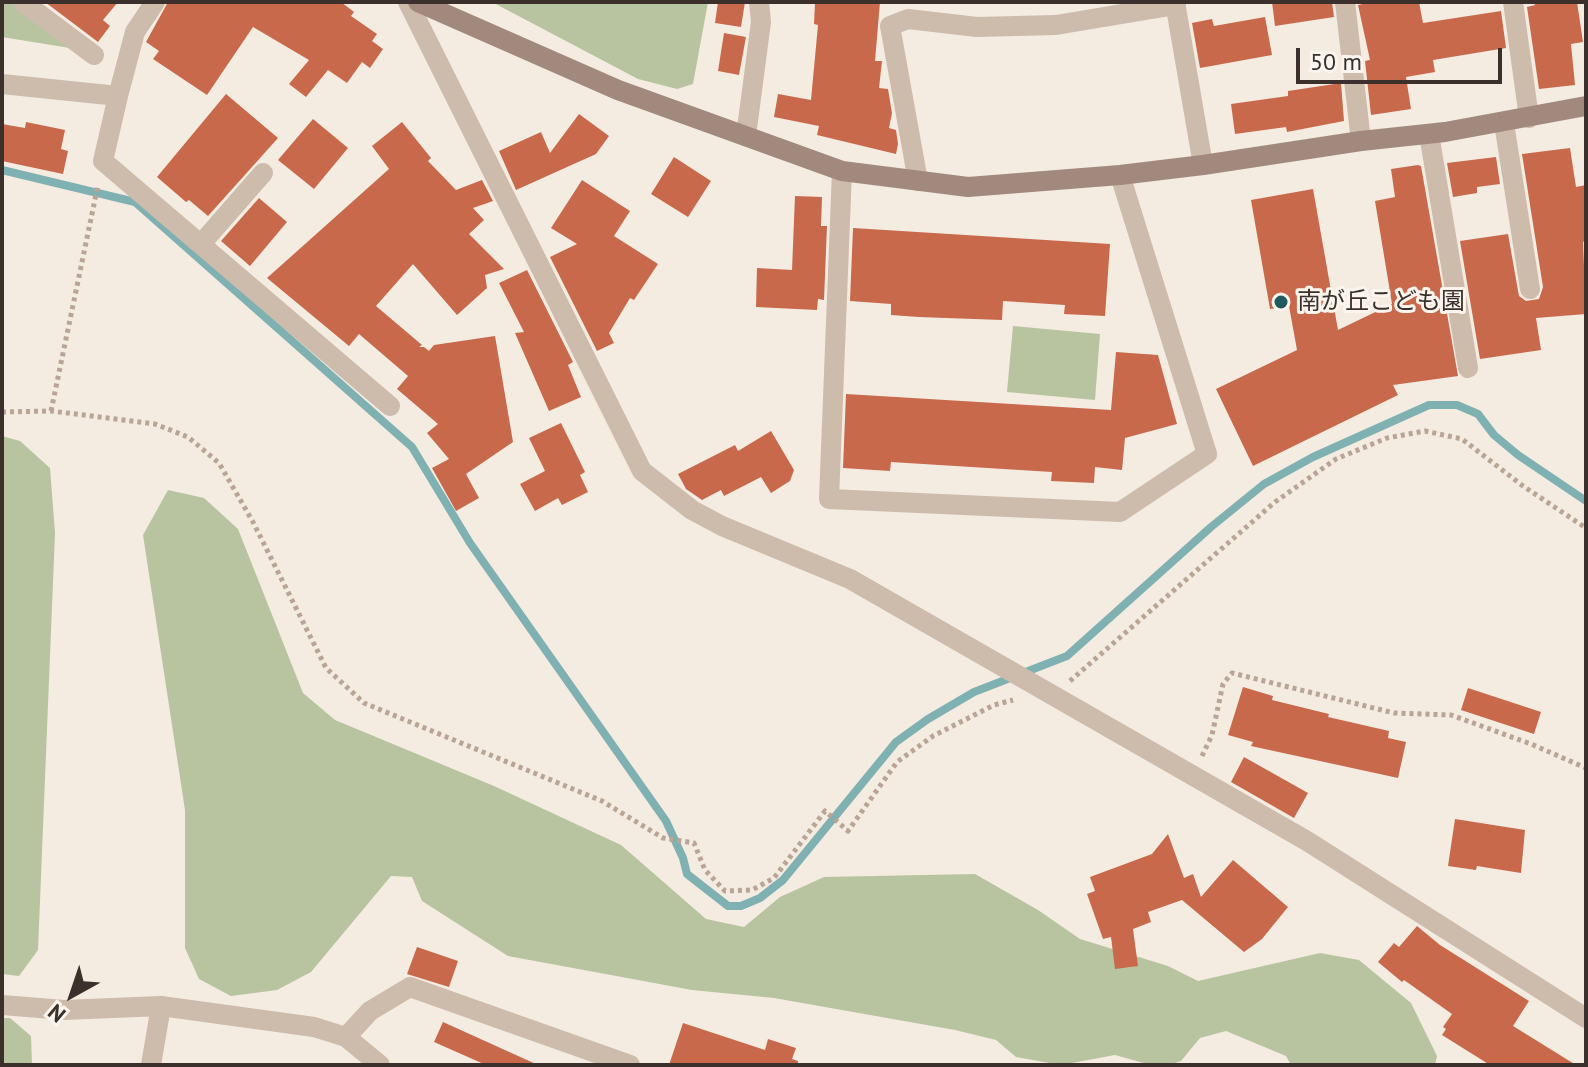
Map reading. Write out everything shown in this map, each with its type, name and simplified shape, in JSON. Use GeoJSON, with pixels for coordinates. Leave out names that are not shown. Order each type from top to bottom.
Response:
{"type":"FeatureCollection","features":[{"type":"Feature","properties":{"kind":"street"},"geometry":{"type":"LineString","coordinates":[[23,2],[94,55]]}},
{"type":"Feature","properties":{"kind":"street"},"geometry":{"type":"LineString","coordinates":[[155,2],[135,32],[103,161],[390,406]]}},
{"type":"Feature","properties":{"kind":"street"},"geometry":{"type":"LineString","coordinates":[[408,2],[642,471],[692,510],[722,526],[850,579],[1307,841],[1586,1018]]}},
{"type":"Feature","properties":{"kind":"street"},"geometry":{"type":"LineString","coordinates":[[418,2],[618,90],[842,171],[968,187],[1203,165],[1504,123],[1586,106]]}},
{"type":"Feature","properties":{"kind":"street"},"geometry":{"type":"LineString","coordinates":[[746,136],[761,22],[759,2]]}},
{"type":"Feature","properties":{"kind":"street"},"geometry":{"type":"LineString","coordinates":[[1345,2],[1361,141]]}},
{"type":"Feature","properties":{"kind":"street"},"geometry":{"type":"LineString","coordinates":[[1513,2],[1529,118]]}},
{"type":"Feature","properties":{"kind":"street"},"geometry":{"type":"LineString","coordinates":[[918,181],[890,26],[908,19],[977,27],[1056,25],[1176,3],[1203,165]]}},
{"type":"Feature","properties":{"kind":"street"},"geometry":{"type":"LineString","coordinates":[[2,84],[118,96]]}},
{"type":"Feature","properties":{"kind":"street"},"geometry":{"type":"LineString","coordinates":[[1504,123],[1530,289]]}},
{"type":"Feature","properties":{"kind":"street"},"geometry":{"type":"LineString","coordinates":[[1429,134],[1468,368]]}},
{"type":"Feature","properties":{"kind":"street"},"geometry":{"type":"LineString","coordinates":[[842,171],[829,499],[1120,512],[1207,454],[1120,175]]}},
{"type":"Feature","properties":{"kind":"street"},"geometry":{"type":"LineString","coordinates":[[201,244],[263,173]]}},
{"type":"Feature","properties":{"kind":"street"},"geometry":{"type":"LineString","coordinates":[[346,1037],[370,1011],[410,987],[630,1065]]}},
{"type":"Feature","properties":{"kind":"street"},"geometry":{"type":"LineString","coordinates":[[2,1005],[64,1010],[161,1006],[314,1027],[346,1037],[380,1065]]}},
{"type":"Feature","properties":{"kind":"street"},"geometry":{"type":"LineString","coordinates":[[151,1065],[161,1006]]}},
{"type":"Feature","properties":{"kind":"path"},"geometry":{"type":"LineString","coordinates":[[51,411],[98,185]]}},
{"type":"Feature","properties":{"kind":"path"},"geometry":{"type":"LineString","coordinates":[[2,412],[51,411],[155,424],[188,437],[219,463],[253,522],[326,668],[364,703],[602,801],[663,838],[694,843],[705,870],[725,891],[752,890],[774,878],[825,811],[848,831],[897,762],[933,736],[994,705],[1050,693],[1275,502],[1336,459],[1387,438],[1425,431],[1462,439],[1523,486],[1586,528]]}},
{"type":"Feature","properties":{"kind":"path"},"geometry":{"type":"LineString","coordinates":[[1193,775],[1212,735],[1223,684],[1232,673],[1394,713],[1451,715],[1586,768]]}},
{"type":"Feature","properties":{"kind":"green space"},"geometry":{"type":"Polygon","coordinates":[[[2,2],[11,2],[76,49],[2,37],[2,2]]]}},
{"type":"Feature","properties":{"kind":"green space"},"geometry":{"type":"Polygon","coordinates":[[[492,2],[708,2],[693,84],[677,89],[638,79],[492,2]]]}},
{"type":"Feature","properties":{"kind":"green space"},"geometry":{"type":"Polygon","coordinates":[[[1013,326],[1100,334],[1095,400],[1007,392],[1013,326]]]}},
{"type":"Feature","properties":{"kind":"green space"},"geometry":{"type":"Polygon","coordinates":[[[2,436],[20,441],[50,468],[55,533],[38,950],[19,976],[2,974],[2,436]]]}},
{"type":"Feature","properties":{"kind":"green space"},"geometry":{"type":"Polygon","coordinates":[[[168,490],[204,498],[238,529],[303,693],[335,720],[494,786],[621,845],[706,919],[744,927],[780,897],[824,877],[975,874],[1038,910],[1080,939],[1168,966],[1198,981],[1320,953],[1359,960],[1411,1003],[1437,1056],[1435,1065],[1291,1065],[1286,1056],[1226,1031],[1200,1038],[1181,1061],[1169,1065],[1151,1065],[1115,1055],[1061,1065],[1016,1057],[996,1040],[955,1030],[774,998],[692,990],[508,956],[422,901],[412,877],[391,876],[311,972],[277,990],[231,996],[199,979],[185,948],[185,810],[143,535],[168,490]]]}},
{"type":"Feature","properties":{"kind":"green space"},"geometry":{"type":"Polygon","coordinates":[[[2,1018],[10,1018],[31,1036],[32,1065],[2,1065],[2,1018]]]}},
{"type":"Feature","properties":{"kind":"building"},"geometry":{"type":"Polygon","coordinates":[[[45,2],[118,2],[103,20],[110,26],[98,42],[45,2]]]}},
{"type":"Feature","properties":{"kind":"building"},"geometry":{"type":"Polygon","coordinates":[[[168,2],[341,2],[354,12],[351,16],[377,34],[372,41],[383,49],[370,68],[362,62],[347,83],[328,70],[306,97],[289,84],[309,60],[253,27],[207,95],[153,59],[159,51],[146,42],[168,2]]]}},
{"type":"Feature","properties":{"kind":"building"},"geometry":{"type":"Polygon","coordinates":[[[718,2],[745,2],[741,27],[715,23],[718,2]]]}},
{"type":"Feature","properties":{"kind":"building"},"geometry":{"type":"Polygon","coordinates":[[[815,2],[880,2],[875,61],[882,61],[879,88],[888,89],[892,113],[889,128],[896,130],[896,154],[817,135],[819,126],[774,117],[778,94],[811,100],[818,25],[814,24],[815,2]]]}},
{"type":"Feature","properties":{"kind":"building"},"geometry":{"type":"Polygon","coordinates":[[[1272,2],[1332,2],[1334,17],[1275,26],[1272,2]]]}},
{"type":"Feature","properties":{"kind":"building"},"geometry":{"type":"Polygon","coordinates":[[[1419,2],[1423,23],[1501,11],[1506,48],[1433,60],[1435,72],[1406,77],[1411,109],[1371,115],[1365,61],[1370,60],[1358,5],[1419,2]]]}},
{"type":"Feature","properties":{"kind":"building"},"geometry":{"type":"Polygon","coordinates":[[[1534,2],[1577,2],[1583,42],[1571,44],[1575,85],[1539,89],[1527,7],[1535,5],[1534,2]]]}},
{"type":"Feature","properties":{"kind":"building"},"geometry":{"type":"Polygon","coordinates":[[[1265,17],[1272,55],[1200,68],[1192,23],[1212,19],[1214,26],[1265,17]]]}},
{"type":"Feature","properties":{"kind":"building"},"geometry":{"type":"Polygon","coordinates":[[[724,33],[746,37],[739,75],[718,71],[724,33]]]}},
{"type":"Feature","properties":{"kind":"building"},"geometry":{"type":"Polygon","coordinates":[[[1341,83],[1344,121],[1287,132],[1286,127],[1235,134],[1231,104],[1288,96],[1288,91],[1341,83]]]}},
{"type":"Feature","properties":{"kind":"building"},"geometry":{"type":"Polygon","coordinates":[[[226,94],[278,138],[208,216],[157,177],[226,94]]]}},
{"type":"Feature","properties":{"kind":"building"},"geometry":{"type":"Polygon","coordinates":[[[579,114],[609,136],[596,154],[516,190],[499,151],[541,132],[550,153],[579,114]]]}},
{"type":"Feature","properties":{"kind":"building"},"geometry":{"type":"Polygon","coordinates":[[[313,119],[348,148],[314,189],[278,160],[313,119]]]}},
{"type":"Feature","properties":{"kind":"building"},"geometry":{"type":"Polygon","coordinates":[[[26,122],[65,130],[61,149],[68,151],[63,174],[2,161],[2,124],[25,128],[26,122]]]}},
{"type":"Feature","properties":{"kind":"building"},"geometry":{"type":"Polygon","coordinates":[[[402,122],[431,158],[428,161],[456,190],[482,180],[493,201],[473,208],[484,220],[469,234],[504,269],[485,275],[487,288],[457,315],[413,264],[376,306],[422,345],[419,347],[429,351],[434,345],[495,336],[513,442],[466,474],[479,498],[456,511],[432,468],[449,459],[427,433],[438,424],[397,389],[408,376],[359,334],[349,346],[267,278],[389,169],[372,146],[402,122]]]}},
{"type":"Feature","properties":{"kind":"building"},"geometry":{"type":"Polygon","coordinates":[[[1570,148],[1576,187],[1586,185],[1586,241],[1583,242],[1586,314],[1536,318],[1541,350],[1480,359],[1460,241],[1508,234],[1519,296],[1526,301],[1539,299],[1543,287],[1522,154],[1570,148]]]}},
{"type":"Feature","properties":{"kind":"building"},"geometry":{"type":"Polygon","coordinates":[[[674,157],[711,181],[688,217],[651,194],[674,157]]]}},
{"type":"Feature","properties":{"kind":"building"},"geometry":{"type":"Polygon","coordinates":[[[1496,157],[1500,184],[1477,187],[1477,193],[1453,197],[1447,163],[1496,157]]]}},
{"type":"Feature","properties":{"kind":"building"},"geometry":{"type":"Polygon","coordinates":[[[1421,166],[1458,376],[1393,385],[1398,395],[1253,466],[1216,389],[1297,350],[1289,306],[1270,309],[1251,200],[1313,189],[1338,330],[1392,304],[1375,201],[1395,197],[1391,169],[1421,166]]]}},
{"type":"Feature","properties":{"kind":"building"},"geometry":{"type":"Polygon","coordinates":[[[582,180],[630,211],[614,236],[658,264],[634,300],[630,298],[609,333],[614,343],[597,351],[550,257],[577,244],[551,228],[582,180]]]}},
{"type":"Feature","properties":{"kind":"building"},"geometry":{"type":"Polygon","coordinates":[[[795,196],[822,197],[821,226],[827,226],[824,300],[818,299],[817,310],[756,307],[757,268],[792,270],[795,196]]]}},
{"type":"Feature","properties":{"kind":"building"},"geometry":{"type":"Polygon","coordinates":[[[259,198],[287,222],[250,266],[221,241],[259,198]]]}},
{"type":"Feature","properties":{"kind":"building"},"geometry":{"type":"Polygon","coordinates":[[[853,228],[1110,244],[1105,316],[1064,314],[1065,305],[1003,301],[1002,320],[919,317],[891,315],[891,304],[850,301],[853,228]]]}},
{"type":"Feature","properties":{"kind":"building"},"geometry":{"type":"Polygon","coordinates":[[[527,270],[573,362],[568,365],[581,397],[549,411],[515,333],[524,332],[499,283],[527,270]]]}},
{"type":"Feature","properties":{"kind":"building"},"geometry":{"type":"Polygon","coordinates":[[[1116,352],[1158,355],[1177,424],[1125,438],[1122,470],[1095,467],[1094,483],[1051,481],[1052,472],[891,462],[890,471],[843,468],[846,394],[1111,410],[1116,352]]]}},
{"type":"Feature","properties":{"kind":"building"},"geometry":{"type":"Polygon","coordinates":[[[561,423],[585,472],[580,475],[588,492],[562,505],[558,498],[535,511],[520,484],[545,471],[529,438],[561,423]]]}},
{"type":"Feature","properties":{"kind":"building"},"geometry":{"type":"Polygon","coordinates":[[[771,431],[794,470],[790,481],[771,493],[761,477],[724,496],[721,490],[702,500],[686,489],[678,474],[735,445],[738,451],[771,431]]]}},
{"type":"Feature","properties":{"kind":"building"},"geometry":{"type":"Polygon","coordinates":[[[1243,687],[1273,696],[1272,700],[1329,714],[1328,717],[1389,731],[1388,738],[1406,742],[1398,778],[1251,746],[1253,742],[1228,735],[1243,687]]]}},
{"type":"Feature","properties":{"kind":"building"},"geometry":{"type":"Polygon","coordinates":[[[1468,688],[1541,712],[1534,734],[1461,710],[1468,688]]]}},
{"type":"Feature","properties":{"kind":"building"},"geometry":{"type":"Polygon","coordinates":[[[1244,757],[1308,793],[1294,818],[1231,782],[1244,757]]]}},
{"type":"Feature","properties":{"kind":"building"},"geometry":{"type":"Polygon","coordinates":[[[1455,819],[1525,830],[1521,873],[1477,866],[1476,870],[1448,866],[1455,819]]]}},
{"type":"Feature","properties":{"kind":"building"},"geometry":{"type":"Polygon","coordinates":[[[1168,834],[1184,878],[1193,874],[1201,897],[1233,860],[1288,907],[1262,939],[1244,952],[1182,900],[1148,912],[1151,922],[1133,929],[1138,966],[1115,969],[1111,937],[1103,939],[1087,894],[1095,891],[1090,877],[1152,854],[1168,834]]]}},
{"type":"Feature","properties":{"kind":"building"},"geometry":{"type":"Polygon","coordinates":[[[1417,926],[1440,945],[1529,1001],[1513,1026],[1576,1065],[1490,1065],[1442,1035],[1446,1029],[1443,1027],[1452,1014],[1404,980],[1402,982],[1378,962],[1394,943],[1399,947],[1417,926]]]}},
{"type":"Feature","properties":{"kind":"building"},"geometry":{"type":"Polygon","coordinates":[[[417,947],[458,961],[449,987],[407,974],[417,947]]]}},
{"type":"Feature","properties":{"kind":"building"},"geometry":{"type":"Polygon","coordinates":[[[443,1022],[538,1065],[486,1065],[434,1042],[443,1022]]]}},
{"type":"Feature","properties":{"kind":"building"},"geometry":{"type":"Polygon","coordinates":[[[683,1023],[765,1050],[768,1039],[796,1048],[792,1059],[798,1061],[798,1065],[669,1065],[683,1023]]]}},
{"type":"Feature","properties":{"kind":"waterway"},"geometry":{"type":"LineString","coordinates":[[2,170],[135,202],[412,447],[470,543],[666,821],[687,874],[728,906],[741,906],[760,898],[783,880],[896,742],[974,692],[1067,656],[1211,527],[1264,484],[1313,457],[1429,405],[1457,405],[1478,414],[1494,435],[1518,455],[1586,501]]}},
{"type":"Feature","properties":{"kind":"place","name":"南が丘こども園"},"geometry":{"type":"Point","coordinates":[1281,302]}}]}
